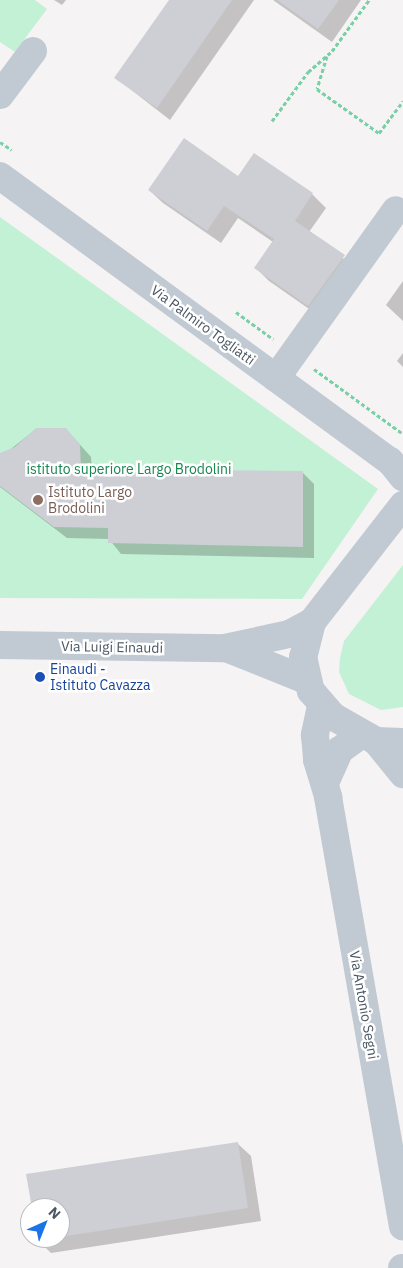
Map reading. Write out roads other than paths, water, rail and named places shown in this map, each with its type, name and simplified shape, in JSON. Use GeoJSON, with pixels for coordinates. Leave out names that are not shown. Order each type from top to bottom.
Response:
{"type":"FeatureCollection","features":[{"type":"Feature","properties":{"kind":"street"},"geometry":{"type":"LineString","coordinates":[[0,95],[33,52]]}},
{"type":"Feature","properties":{"kind":"street","name":"Via Palmiro Togliatti"},"geometry":{"type":"LineString","coordinates":[[0,176],[390,461],[403,477]]}},
{"type":"Feature","properties":{"kind":"street"},"geometry":{"type":"LineString","coordinates":[[276,378],[396,210]]}},
{"type":"Feature","properties":{"kind":"street"},"geometry":{"type":"LineString","coordinates":[[403,505],[312,622],[305,645],[306,680],[321,706],[368,738],[403,774]]}},
{"type":"Feature","properties":{"kind":"street","name":"Via Luigi Einaudi"},"geometry":{"type":"LineString","coordinates":[[0,646],[225,648],[264,642],[290,634],[312,622]]}},
{"type":"Feature","properties":{"kind":"street","name":"Via Luigi Einaudi"},"geometry":{"type":"LineString","coordinates":[[225,648],[306,680]]}},
{"type":"Feature","properties":{"kind":"street","name":"Via Antonio Segni"},"geometry":{"type":"LineString","coordinates":[[321,706],[315,736],[317,760],[325,783],[403,1227]]}},
{"type":"Feature","properties":{"kind":"street"},"geometry":{"type":"LineString","coordinates":[[325,783],[340,750],[368,738],[403,742]]}},
{"type":"Feature","properties":{"kind":"place","name":"Istituto Largo Brodolini"},"geometry":{"type":"Point","coordinates":[38,500]}},
{"type":"Feature","properties":{"kind":"place","name":"Einaudi - Istituto Cavazza"},"geometry":{"type":"Point","coordinates":[40,677]}},
{"type":"Feature","properties":{"kind":"park label","name":"istituto superiore Largo Brodolini"},"geometry":{"type":"Point","coordinates":[129,469]}}]}
